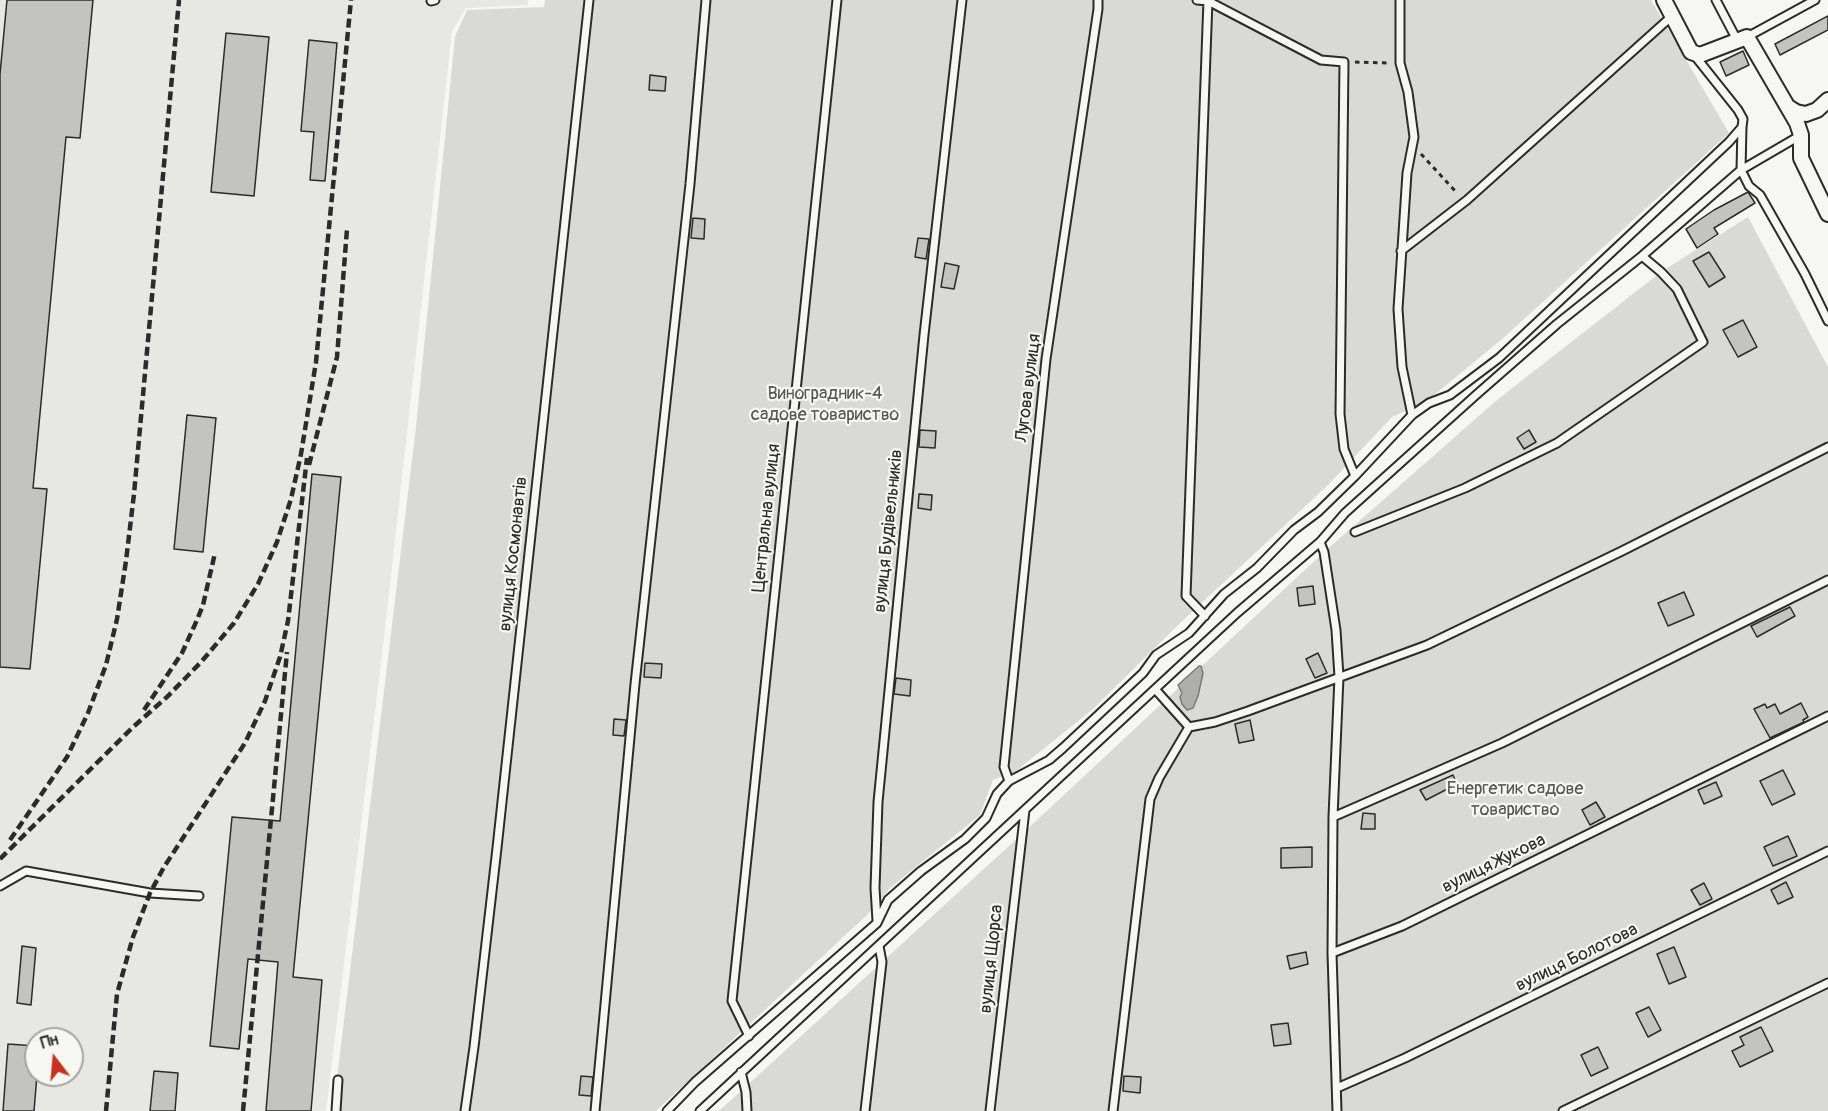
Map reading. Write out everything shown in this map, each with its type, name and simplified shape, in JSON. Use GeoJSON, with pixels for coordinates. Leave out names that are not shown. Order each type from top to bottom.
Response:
{"type":"FeatureCollection","features":[{"type":"Feature","properties":{"kind":"street"},"geometry":{"type":"LineString","coordinates":[[1664,0],[1691,51],[1700,55],[1742,38],[1780,93],[1797,123],[1801,135],[1801,158],[1828,214]]}},
{"type":"Feature","properties":{"kind":"street"},"geometry":{"type":"LineString","coordinates":[[1801,135],[1806,122],[1828,100]]}},
{"type":"Feature","properties":{"kind":"street"},"geometry":{"type":"LineString","coordinates":[[1788,107],[1806,114],[1817,110]]}},
{"type":"Feature","properties":{"kind":"lane","name":"вулиця Космонавтів"},"geometry":{"type":"LineString","coordinates":[[465,1111],[497,848],[589,0]]}},
{"type":"Feature","properties":{"kind":"lane"},"geometry":{"type":"LineString","coordinates":[[595,1111],[634,695],[690,184],[706,0]]}},
{"type":"Feature","properties":{"kind":"lane","name":"Центральна вулиця"},"geometry":{"type":"LineString","coordinates":[[749,1036],[732,1001],[837,0]]}},
{"type":"Feature","properties":{"kind":"lane","name":"вулиця Будівельників"},"geometry":{"type":"LineString","coordinates":[[877,924],[879,790],[924,335],[962,0]]}},
{"type":"Feature","properties":{"kind":"lane","name":"Лугова вулиця"},"geometry":{"type":"LineString","coordinates":[[1009,781],[1004,767],[1046,359],[1097,21],[1098,0]]}},
{"type":"Feature","properties":{"kind":"lane"},"geometry":{"type":"LineString","coordinates":[[1197,0],[1208,1],[1321,60],[1344,62],[1340,414],[1344,449],[1355,476]]}},
{"type":"Feature","properties":{"kind":"lane"},"geometry":{"type":"LineString","coordinates":[[1400,0],[1400,63],[1408,92],[1414,136],[1407,173],[1398,309],[1402,366],[1412,415]]}},
{"type":"Feature","properties":{"kind":"lane"},"geometry":{"type":"LineString","coordinates":[[1716,0],[1742,38],[1815,0]]}},
{"type":"Feature","properties":{"kind":"lane"},"geometry":{"type":"LineString","coordinates":[[1205,616],[1186,596],[1208,1]]}},
{"type":"Feature","properties":{"kind":"lane"},"geometry":{"type":"LineString","coordinates":[[1401,251],[1467,200],[1672,16]]}},
{"type":"Feature","properties":{"kind":"lane"},"geometry":{"type":"LineString","coordinates":[[1691,51],[1743,119],[1741,170],[1749,186],[1760,195],[1828,321]]}},
{"type":"Feature","properties":{"kind":"lane"},"geometry":{"type":"LineString","coordinates":[[667,1111],[695,1082],[877,924],[888,900],[921,871],[964,839],[986,818],[997,794],[1009,781],[1049,760],[1063,748],[1143,673],[1156,655],[1189,633],[1224,594],[1257,568],[1294,530],[1318,512],[1412,415],[1429,403],[1450,395],[1499,357],[1729,142],[1742,127]]}},
{"type":"Feature","properties":{"kind":"lane"},"geometry":{"type":"LineString","coordinates":[[700,1111],[1237,613],[1320,542],[1345,513],[1476,394],[1741,170],[1801,135]]}},
{"type":"Feature","properties":{"kind":"lane"},"geometry":{"type":"LineString","coordinates":[[1355,532],[1465,488],[1557,443],[1703,342],[1677,289],[1642,256]]}},
{"type":"Feature","properties":{"kind":"lane"},"geometry":{"type":"LineString","coordinates":[[1113,1111],[1150,799],[1159,778],[1189,727],[1215,722],[1427,645],[1633,546],[1828,447]]}},
{"type":"Feature","properties":{"kind":"lane"},"geometry":{"type":"LineString","coordinates":[[1320,542],[1324,552],[1336,630],[1339,677],[1333,817],[1332,953],[1337,1111]]}},
{"type":"Feature","properties":{"kind":"lane"},"geometry":{"type":"LineString","coordinates":[[1333,817],[1502,743],[1828,580]]}},
{"type":"Feature","properties":{"kind":"lane"},"geometry":{"type":"LineString","coordinates":[[1155,689],[1189,727]]}},
{"type":"Feature","properties":{"kind":"lane","name":"вулиця Жукова"},"geometry":{"type":"LineString","coordinates":[[1332,953],[1402,926],[1828,716]]}},
{"type":"Feature","properties":{"kind":"lane","name":"вулиця Щорса"},"geometry":{"type":"LineString","coordinates":[[990,1111],[1024,810]]}},
{"type":"Feature","properties":{"kind":"lane","name":"вулиця Болотова"},"geometry":{"type":"LineString","coordinates":[[1337,1088],[1416,1053],[1828,851]]}},
{"type":"Feature","properties":{"kind":"lane"},"geometry":{"type":"LineString","coordinates":[[0,886],[26,871],[150,893],[199,896]]}},
{"type":"Feature","properties":{"kind":"lane"},"geometry":{"type":"LineString","coordinates":[[865,1111],[882,962],[879,946]]}},
{"type":"Feature","properties":{"kind":"lane"},"geometry":{"type":"LineString","coordinates":[[1563,1111],[1828,983]]}},
{"type":"Feature","properties":{"kind":"lane"},"geometry":{"type":"LineString","coordinates":[[741,1072],[746,1092],[747,1111]]}},
{"type":"Feature","properties":{"kind":"lane"},"geometry":{"type":"LineString","coordinates":[[336,1111],[338,1080]]}},
{"type":"Feature","properties":{"kind":"path"},"geometry":{"type":"LineString","coordinates":[[1344,62],[1400,63]]}},
{"type":"Feature","properties":{"kind":"path"},"geometry":{"type":"LineString","coordinates":[[1414,136],[1416,149],[1453,190],[1467,200]]}},
{"type":"Feature","properties":{"kind":"shaded area"},"geometry":{"type":"Polygon","coordinates":[[[0,0],[528,0],[528,5],[466,8],[452,31],[384,638],[326,1111],[0,1111],[0,0]]]}},
{"type":"Feature","properties":{"kind":"shaded area"},"geometry":{"type":"Polygon","coordinates":[[[1199,666],[1203,673],[1198,696],[1193,708],[1187,710],[1182,704],[1180,697],[1182,693],[1178,685],[1199,666]]]}},
{"type":"Feature","properties":{"kind":"green space","name":"Виноградник-4 садове товариство"},"geometry":{"type":"Polygon","coordinates":[[[545,0],[1651,0],[1729,133],[1502,339],[1427,401],[1392,417],[1328,485],[1179,624],[1093,709],[1016,771],[993,780],[980,815],[890,888],[868,914],[656,1111],[333,1111],[416,427],[455,37],[467,10],[544,7],[545,0]]]}},
{"type":"Feature","properties":{"kind":"green space","name":"Енергетик садове товариство"},"geometry":{"type":"Polygon","coordinates":[[[1748,217],[1828,367],[1828,1111],[719,1111],[1021,835],[1324,552],[1497,400],[1661,272],[1748,217]]]}},
{"type":"Feature","properties":{"kind":"building"},"geometry":{"type":"Polygon","coordinates":[[[7,0],[93,0],[80,138],[66,137],[33,488],[47,489],[30,669],[0,667],[0,74],[7,0]]]}},
{"type":"Feature","properties":{"kind":"building"},"geometry":{"type":"Polygon","coordinates":[[[1828,16],[1828,30],[1780,55],[1775,44],[1828,16]]]}},
{"type":"Feature","properties":{"kind":"building"},"geometry":{"type":"Polygon","coordinates":[[[226,33],[269,37],[254,196],[211,192],[226,33]]]}},
{"type":"Feature","properties":{"kind":"building"},"geometry":{"type":"Polygon","coordinates":[[[309,40],[337,43],[325,181],[310,180],[314,132],[301,131],[309,40]]]}},
{"type":"Feature","properties":{"kind":"building"},"geometry":{"type":"Polygon","coordinates":[[[1743,51],[1749,65],[1726,76],[1720,62],[1743,51]]]}},
{"type":"Feature","properties":{"kind":"building"},"geometry":{"type":"Polygon","coordinates":[[[650,75],[666,77],[665,91],[649,90],[650,75]]]}},
{"type":"Feature","properties":{"kind":"building"},"geometry":{"type":"Polygon","coordinates":[[[1748,192],[1755,203],[1714,228],[1718,234],[1697,248],[1686,229],[1714,210],[1748,192]]]}},
{"type":"Feature","properties":{"kind":"building"},"geometry":{"type":"Polygon","coordinates":[[[693,218],[705,219],[704,239],[691,238],[693,218]]]}},
{"type":"Feature","properties":{"kind":"building"},"geometry":{"type":"Polygon","coordinates":[[[918,238],[929,239],[926,259],[915,257],[918,238]]]}},
{"type":"Feature","properties":{"kind":"building"},"geometry":{"type":"Polygon","coordinates":[[[1709,252],[1725,277],[1709,287],[1693,261],[1709,252]]]}},
{"type":"Feature","properties":{"kind":"building"},"geometry":{"type":"Polygon","coordinates":[[[945,263],[959,266],[954,289],[941,287],[945,263]]]}},
{"type":"Feature","properties":{"kind":"building"},"geometry":{"type":"Polygon","coordinates":[[[1743,320],[1757,347],[1738,357],[1723,330],[1743,320]]]}},
{"type":"Feature","properties":{"kind":"building"},"geometry":{"type":"Polygon","coordinates":[[[187,415],[216,418],[203,552],[174,549],[187,415]]]}},
{"type":"Feature","properties":{"kind":"building"},"geometry":{"type":"Polygon","coordinates":[[[920,430],[936,431],[935,448],[919,447],[920,430]]]}},
{"type":"Feature","properties":{"kind":"building"},"geometry":{"type":"Polygon","coordinates":[[[1529,430],[1536,442],[1524,449],[1517,438],[1529,430]]]}},
{"type":"Feature","properties":{"kind":"building"},"geometry":{"type":"Polygon","coordinates":[[[312,474],[341,477],[293,977],[322,980],[311,1111],[266,1111],[278,962],[248,959],[239,1049],[210,1046],[232,817],[280,821],[312,474]]]}},
{"type":"Feature","properties":{"kind":"building"},"geometry":{"type":"Polygon","coordinates":[[[919,494],[932,495],[931,510],[918,508],[919,494]]]}},
{"type":"Feature","properties":{"kind":"building"},"geometry":{"type":"Polygon","coordinates":[[[1313,586],[1315,604],[1299,606],[1297,588],[1313,586]]]}},
{"type":"Feature","properties":{"kind":"building"},"geometry":{"type":"Polygon","coordinates":[[[1684,592],[1694,615],[1668,626],[1658,603],[1684,592]]]}},
{"type":"Feature","properties":{"kind":"building"},"geometry":{"type":"Polygon","coordinates":[[[1790,607],[1795,616],[1757,637],[1751,626],[1790,607]]]}},
{"type":"Feature","properties":{"kind":"building"},"geometry":{"type":"Polygon","coordinates":[[[1318,653],[1327,673],[1315,678],[1306,659],[1318,653]]]}},
{"type":"Feature","properties":{"kind":"building"},"geometry":{"type":"Polygon","coordinates":[[[645,663],[662,664],[661,678],[644,677],[645,663]]]}},
{"type":"Feature","properties":{"kind":"building"},"geometry":{"type":"Polygon","coordinates":[[[896,678],[911,680],[910,696],[894,694],[896,678]]]}},
{"type":"Feature","properties":{"kind":"building"},"geometry":{"type":"Polygon","coordinates":[[[1801,703],[1808,717],[1803,720],[1804,722],[1770,738],[1754,709],[1765,704],[1767,708],[1775,704],[1780,714],[1801,703]]]}},
{"type":"Feature","properties":{"kind":"building"},"geometry":{"type":"Polygon","coordinates":[[[614,719],[626,720],[624,736],[613,735],[614,719]]]}},
{"type":"Feature","properties":{"kind":"building"},"geometry":{"type":"Polygon","coordinates":[[[1250,720],[1254,740],[1239,743],[1235,724],[1250,720]]]}},
{"type":"Feature","properties":{"kind":"building"},"geometry":{"type":"Polygon","coordinates":[[[1783,770],[1795,794],[1772,805],[1760,781],[1783,770]]]}},
{"type":"Feature","properties":{"kind":"building"},"geometry":{"type":"Polygon","coordinates":[[[1453,775],[1457,784],[1426,800],[1420,790],[1453,775]]]}},
{"type":"Feature","properties":{"kind":"building"},"geometry":{"type":"Polygon","coordinates":[[[1716,782],[1722,796],[1704,804],[1698,790],[1716,782]]]}},
{"type":"Feature","properties":{"kind":"building"},"geometry":{"type":"Polygon","coordinates":[[[1596,802],[1605,817],[1590,825],[1582,810],[1596,802]]]}},
{"type":"Feature","properties":{"kind":"building"},"geometry":{"type":"Polygon","coordinates":[[[1363,813],[1375,814],[1375,829],[1361,829],[1363,813]]]}},
{"type":"Feature","properties":{"kind":"building"},"geometry":{"type":"Polygon","coordinates":[[[1788,836],[1797,856],[1773,866],[1764,847],[1788,836]]]}},
{"type":"Feature","properties":{"kind":"building"},"geometry":{"type":"Polygon","coordinates":[[[1312,847],[1312,867],[1281,868],[1281,848],[1312,847]]]}},
{"type":"Feature","properties":{"kind":"building"},"geometry":{"type":"Polygon","coordinates":[[[1786,882],[1793,897],[1778,904],[1771,890],[1786,882]]]}},
{"type":"Feature","properties":{"kind":"building"},"geometry":{"type":"Polygon","coordinates":[[[1704,883],[1712,899],[1700,905],[1691,890],[1704,883]]]}},
{"type":"Feature","properties":{"kind":"building"},"geometry":{"type":"Polygon","coordinates":[[[22,946],[36,948],[31,1005],[17,1003],[22,946]]]}},
{"type":"Feature","properties":{"kind":"building"},"geometry":{"type":"Polygon","coordinates":[[[1674,947],[1686,977],[1669,984],[1657,954],[1674,947]]]}},
{"type":"Feature","properties":{"kind":"building"},"geometry":{"type":"Polygon","coordinates":[[[1306,952],[1308,964],[1290,969],[1287,956],[1306,952]]]}},
{"type":"Feature","properties":{"kind":"building"},"geometry":{"type":"Polygon","coordinates":[[[1649,1007],[1661,1030],[1648,1037],[1636,1013],[1649,1007]]]}},
{"type":"Feature","properties":{"kind":"building"},"geometry":{"type":"Polygon","coordinates":[[[1288,1023],[1291,1044],[1274,1046],[1271,1025],[1288,1023]]]}},
{"type":"Feature","properties":{"kind":"building"},"geometry":{"type":"Polygon","coordinates":[[[1761,1027],[1773,1051],[1740,1067],[1732,1051],[1744,1045],[1740,1037],[1761,1027]]]}},
{"type":"Feature","properties":{"kind":"building"},"geometry":{"type":"Polygon","coordinates":[[[8,1044],[24,1045],[24,1087],[36,1087],[34,1111],[3,1111],[8,1044]]]}},
{"type":"Feature","properties":{"kind":"building"},"geometry":{"type":"Polygon","coordinates":[[[1598,1047],[1608,1068],[1591,1076],[1581,1055],[1598,1047]]]}},
{"type":"Feature","properties":{"kind":"building"},"geometry":{"type":"Polygon","coordinates":[[[154,1071],[178,1073],[175,1111],[150,1111],[154,1071]]]}},
{"type":"Feature","properties":{"kind":"building"},"geometry":{"type":"Polygon","coordinates":[[[581,1076],[593,1077],[591,1096],[579,1095],[581,1076]]]}},
{"type":"Feature","properties":{"kind":"building"},"geometry":{"type":"Polygon","coordinates":[[[1124,1076],[1141,1077],[1140,1093],[1123,1091],[1124,1076]]]}},
{"type":"Feature","properties":{"kind":"railway"},"geometry":{"type":"LineString","coordinates":[[10,840],[67,757],[88,713],[106,665],[117,619],[134,494],[179,0]]}},
{"type":"Feature","properties":{"kind":"railway"},"geometry":{"type":"LineString","coordinates":[[0,859],[202,661],[234,623],[258,584],[277,542],[291,499],[301,454],[316,362],[351,0]]}},
{"type":"Feature","properties":{"kind":"railway"},"geometry":{"type":"LineString","coordinates":[[309,465],[337,357],[347,229]]}},
{"type":"Feature","properties":{"kind":"railway"},"geometry":{"type":"LineString","coordinates":[[106,1111],[117,994],[133,937],[150,893],[164,867],[245,743],[265,701],[280,657],[288,621],[307,458]]}},
{"type":"Feature","properties":{"kind":"railway"},"geometry":{"type":"LineString","coordinates":[[144,710],[182,653],[197,620],[203,605],[215,553]]}},
{"type":"Feature","properties":{"kind":"railway"},"geometry":{"type":"LineString","coordinates":[[243,1111],[287,652]]}}]}
